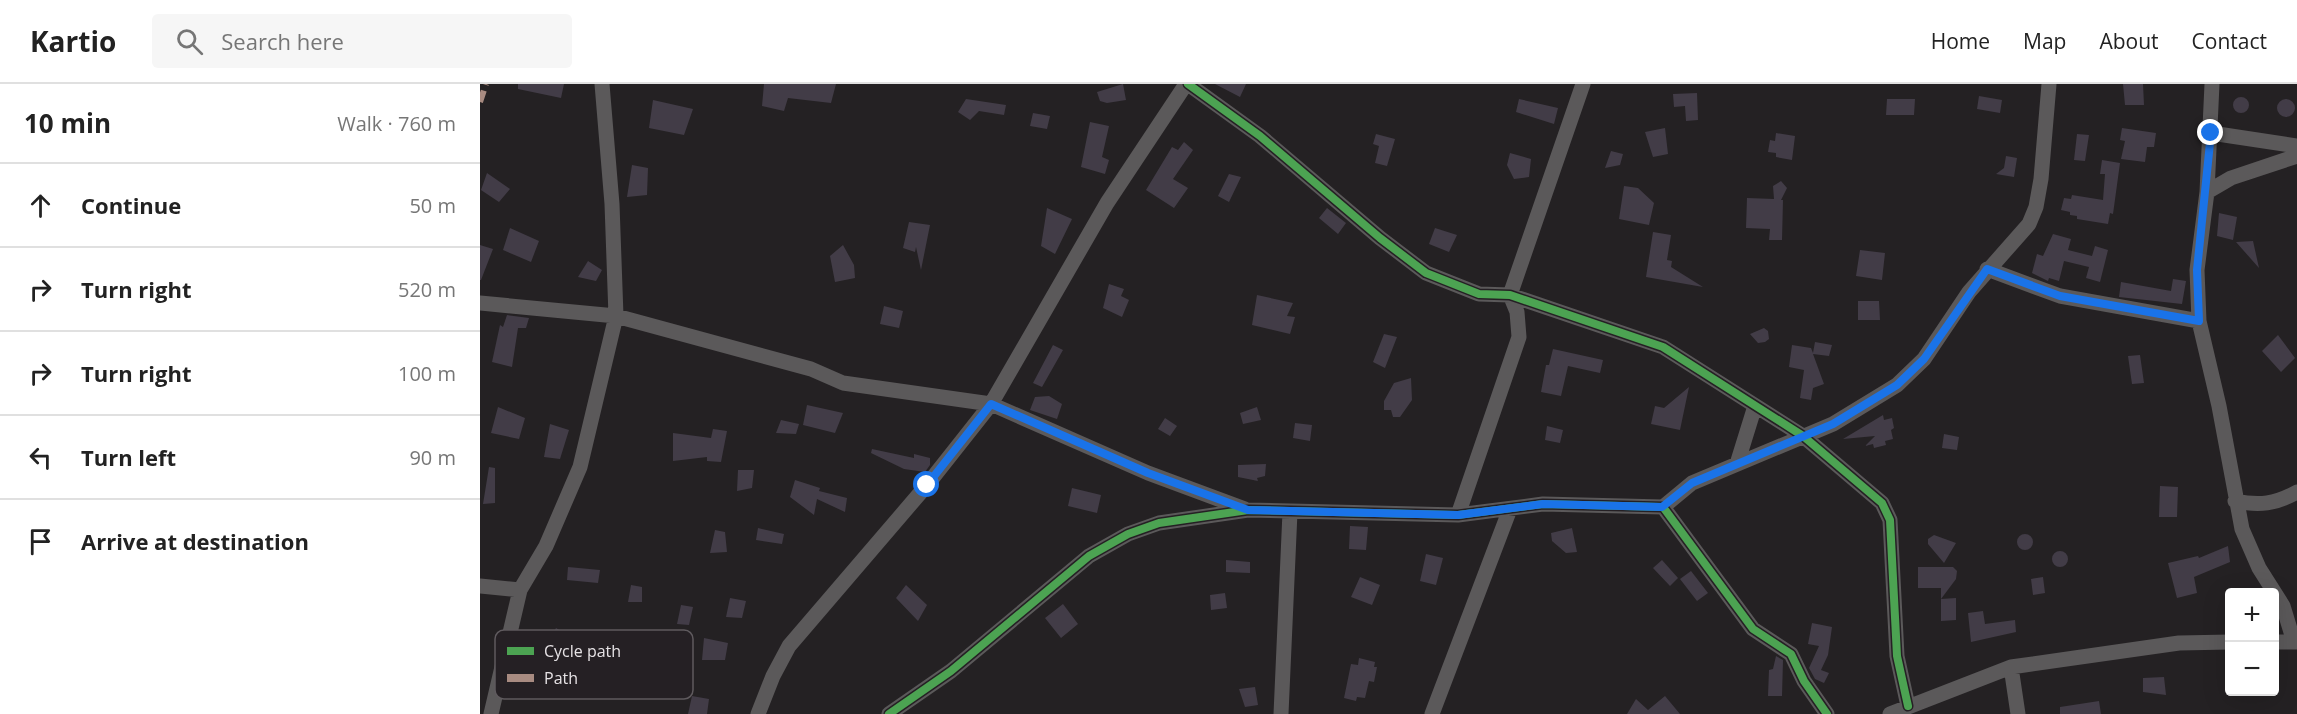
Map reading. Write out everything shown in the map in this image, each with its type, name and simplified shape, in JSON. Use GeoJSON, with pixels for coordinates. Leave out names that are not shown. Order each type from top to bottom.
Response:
{"type":"FeatureCollection","features":[{"type":"Feature","properties":{"kind":"street"},"geometry":{"type":"LineString","coordinates":[[511,630],[520,590],[546,546],[574,488],[616,316],[612,204],[602,84]]}},
{"type":"Feature","properties":{"kind":"street"},"geometry":{"type":"LineString","coordinates":[[758,714],[776,669],[789,646],[927,485],[991,404],[1107,203],[1187,84],[1260,136],[1380,238],[1426,273],[1479,294],[1510,295],[1663,347],[1803,436],[1882,503],[1890,520],[1898,656],[1908,706]]}},
{"type":"Feature","properties":{"kind":"street"},"geometry":{"type":"LineString","coordinates":[[1458,515],[1519,337],[1517,312],[1510,295],[1582,84]]}},
{"type":"Feature","properties":{"kind":"street"},"geometry":{"type":"LineString","coordinates":[[889,714],[951,671],[1089,556],[1119,539],[1159,524],[1248,510],[1458,515],[1543,504],[1662,507],[1692,483],[1833,424],[1897,385],[1924,359],[1987,269],[2029,224],[2036,207],[2049,84]]}},
{"type":"Feature","properties":{"kind":"street"},"geometry":{"type":"LineString","coordinates":[[2212,84],[2207,192],[2197,270],[2199,321],[2219,406],[2242,529],[2259,568],[2283,606],[2296,642],[2279,642]]}},
{"type":"Feature","properties":{"kind":"street"},"geometry":{"type":"LineString","coordinates":[[2211,133],[2297,146]]}},
{"type":"Feature","properties":{"kind":"street"},"geometry":{"type":"LineString","coordinates":[[2207,192],[2231,178],[2297,156]]}},
{"type":"Feature","properties":{"kind":"street"},"geometry":{"type":"LineString","coordinates":[[1987,269],[2060,296],[2199,321]]}},
{"type":"Feature","properties":{"kind":"street"},"geometry":{"type":"LineString","coordinates":[[480,303],[616,316],[794,364],[843,383],[991,404],[1148,473],[1248,510]]}},
{"type":"Feature","properties":{"kind":"street"},"geometry":{"type":"LineString","coordinates":[[1737,464],[1755,406]]}},
{"type":"Feature","properties":{"kind":"street"},"geometry":{"type":"LineString","coordinates":[[2235,501],[2263,505],[2278,502],[2297,492]]}},
{"type":"Feature","properties":{"kind":"street"},"geometry":{"type":"LineString","coordinates":[[1662,507],[1753,628],[1791,654],[1804,681],[1827,714]]}},
{"type":"Feature","properties":{"kind":"street"},"geometry":{"type":"LineString","coordinates":[[1432,714],[1510,509]]}},
{"type":"Feature","properties":{"kind":"street"},"geometry":{"type":"LineString","coordinates":[[1281,714],[1290,512]]}},
{"type":"Feature","properties":{"kind":"street"},"geometry":{"type":"LineString","coordinates":[[480,586],[520,590]]}},
{"type":"Feature","properties":{"kind":"street"},"geometry":{"type":"LineString","coordinates":[[1890,714],[2011,667],[2179,643],[2225,642]]}},
{"type":"Feature","properties":{"kind":"street"},"geometry":{"type":"LineString","coordinates":[[2011,667],[2018,714]]}},
{"type":"Feature","properties":{"kind":"street"},"geometry":{"type":"LineString","coordinates":[[491,714],[495,697]]}},
{"type":"Feature","properties":{"kind":"building"},"geometry":{"type":"Polygon","coordinates":[[[518,84],[564,84],[561,98],[518,89],[518,84]]]}},
{"type":"Feature","properties":{"kind":"building"},"geometry":{"type":"Polygon","coordinates":[[[764,84],[836,84],[831,103],[788,98],[784,111],[762,106],[764,84]]]}},
{"type":"Feature","properties":{"kind":"building"},"geometry":{"type":"Polygon","coordinates":[[[1123,84],[1126,100],[1107,103],[1100,101],[1097,92],[1123,84]]]}},
{"type":"Feature","properties":{"kind":"building"},"geometry":{"type":"Polygon","coordinates":[[[1215,84],[1246,84],[1240,97],[1215,84]]]}},
{"type":"Feature","properties":{"kind":"building"},"geometry":{"type":"Polygon","coordinates":[[[2123,84],[2143,84],[2144,105],[2125,105],[2123,84]]]}},
{"type":"Feature","properties":{"kind":"building"},"geometry":{"type":"Polygon","coordinates":[[[1697,93],[1698,120],[1686,121],[1685,106],[1674,107],[1673,94],[1697,93]]]}},
{"type":"Feature","properties":{"kind":"building"},"geometry":{"type":"Polygon","coordinates":[[[1979,96],[2002,100],[2000,113],[1977,109],[1979,96]]]}},
{"type":"Feature","properties":{"kind":"building"},"geometry":{"type":"Polygon","coordinates":[[[2238,97],[2244,97],[2249,105],[2247,111],[2238,113],[2233,108],[2233,102],[2238,97]]]}},
{"type":"Feature","properties":{"kind":"building"},"geometry":{"type":"Polygon","coordinates":[[[966,99],[1006,105],[1004,115],[979,111],[970,120],[958,112],[966,99]]]}},
{"type":"Feature","properties":{"kind":"building"},"geometry":{"type":"Polygon","coordinates":[[[1519,99],[1558,108],[1554,124],[1516,112],[1519,99]]]}},
{"type":"Feature","properties":{"kind":"building"},"geometry":{"type":"Polygon","coordinates":[[[1887,99],[1915,99],[1914,115],[1886,115],[1887,99]]]}},
{"type":"Feature","properties":{"kind":"building"},"geometry":{"type":"Polygon","coordinates":[[[2286,99],[2292,102],[2295,108],[2292,114],[2286,117],[2280,114],[2277,108],[2280,102],[2286,99]]]}},
{"type":"Feature","properties":{"kind":"building"},"geometry":{"type":"Polygon","coordinates":[[[653,100],[693,109],[684,135],[649,128],[653,100]]]}},
{"type":"Feature","properties":{"kind":"building"},"geometry":{"type":"Polygon","coordinates":[[[1033,113],[1050,116],[1047,129],[1030,126],[1033,113]]]}},
{"type":"Feature","properties":{"kind":"building"},"geometry":{"type":"Polygon","coordinates":[[[1090,122],[1109,126],[1102,157],[1109,160],[1105,174],[1081,167],[1090,122]]]}},
{"type":"Feature","properties":{"kind":"building"},"geometry":{"type":"Polygon","coordinates":[[[1665,128],[1668,154],[1653,157],[1645,132],[1665,128]]]}},
{"type":"Feature","properties":{"kind":"building"},"geometry":{"type":"Polygon","coordinates":[[[2122,128],[2156,133],[2154,147],[2147,147],[2145,162],[2121,159],[2125,141],[2120,140],[2122,128]]]}},
{"type":"Feature","properties":{"kind":"building"},"geometry":{"type":"Polygon","coordinates":[[[1776,133],[1795,136],[1792,160],[1776,157],[1776,153],[1768,152],[1770,140],[1775,141],[1776,133]]]}},
{"type":"Feature","properties":{"kind":"building"},"geometry":{"type":"Polygon","coordinates":[[[1376,134],[1395,139],[1387,166],[1375,163],[1379,146],[1373,144],[1376,134]]]}},
{"type":"Feature","properties":{"kind":"building"},"geometry":{"type":"Polygon","coordinates":[[[2077,134],[2089,135],[2085,161],[2074,160],[2077,134]]]}},
{"type":"Feature","properties":{"kind":"building"},"geometry":{"type":"Polygon","coordinates":[[[1184,142],[1193,150],[1173,179],[1188,188],[1174,208],[1146,190],[1172,147],[1178,150],[1184,142]]]}},
{"type":"Feature","properties":{"kind":"building"},"geometry":{"type":"Polygon","coordinates":[[[1611,151],[1623,154],[1620,165],[1605,168],[1611,151]]]}},
{"type":"Feature","properties":{"kind":"building"},"geometry":{"type":"Polygon","coordinates":[[[1510,153],[1531,159],[1529,177],[1514,179],[1507,165],[1510,153]]]}},
{"type":"Feature","properties":{"kind":"building"},"geometry":{"type":"Polygon","coordinates":[[[2006,156],[2017,158],[2014,177],[1996,174],[2004,168],[2006,156]]]}},
{"type":"Feature","properties":{"kind":"building"},"geometry":{"type":"Polygon","coordinates":[[[2102,160],[2120,163],[2113,214],[2110,213],[2108,224],[2077,219],[2077,216],[2070,215],[2070,212],[2061,210],[2064,198],[2071,199],[2072,195],[2103,200],[2105,174],[2100,174],[2102,160]]]}},
{"type":"Feature","properties":{"kind":"building"},"geometry":{"type":"Polygon","coordinates":[[[632,165],[648,168],[647,195],[627,197],[632,165]]]}},
{"type":"Feature","properties":{"kind":"building"},"geometry":{"type":"Polygon","coordinates":[[[487,173],[510,189],[499,202],[481,190],[487,173]]]}},
{"type":"Feature","properties":{"kind":"building"},"geometry":{"type":"Polygon","coordinates":[[[1229,174],[1241,177],[1229,202],[1218,196],[1229,174]]]}},
{"type":"Feature","properties":{"kind":"building"},"geometry":{"type":"Polygon","coordinates":[[[1781,181],[1787,188],[1781,200],[1783,200],[1782,240],[1769,240],[1770,229],[1746,228],[1747,198],[1774,199],[1773,186],[1781,181]]]}},
{"type":"Feature","properties":{"kind":"building"},"geometry":{"type":"Polygon","coordinates":[[[1624,186],[1638,188],[1654,203],[1649,225],[1619,219],[1624,186]]]}},
{"type":"Feature","properties":{"kind":"building"},"geometry":{"type":"Polygon","coordinates":[[[1047,208],[1072,219],[1055,254],[1041,246],[1047,208]]]}},
{"type":"Feature","properties":{"kind":"building"},"geometry":{"type":"Polygon","coordinates":[[[1327,208],[1346,223],[1338,234],[1319,218],[1327,208]]]}},
{"type":"Feature","properties":{"kind":"building"},"geometry":{"type":"Polygon","coordinates":[[[2219,213],[2237,217],[2233,240],[2217,236],[2219,213]]]}},
{"type":"Feature","properties":{"kind":"building"},"geometry":{"type":"Polygon","coordinates":[[[909,222],[930,225],[921,270],[916,247],[915,252],[903,248],[909,222]]]}},
{"type":"Feature","properties":{"kind":"building"},"geometry":{"type":"Polygon","coordinates":[[[510,228],[539,241],[531,262],[503,250],[510,228]]]}},
{"type":"Feature","properties":{"kind":"building"},"geometry":{"type":"Polygon","coordinates":[[[1435,228],[1457,235],[1449,252],[1429,244],[1435,228]]]}},
{"type":"Feature","properties":{"kind":"building"},"geometry":{"type":"Polygon","coordinates":[[[1653,232],[1671,235],[1667,260],[1672,261],[1671,267],[1703,287],[1646,277],[1653,232]]]}},
{"type":"Feature","properties":{"kind":"building"},"geometry":{"type":"Polygon","coordinates":[[[2053,234],[2071,239],[2068,250],[2092,256],[2095,246],[2108,250],[2100,282],[2086,278],[2089,267],[2064,261],[2059,281],[2049,278],[2048,281],[2032,273],[2037,254],[2043,256],[2053,234]]]}},
{"type":"Feature","properties":{"kind":"building"},"geometry":{"type":"Polygon","coordinates":[[[2253,241],[2259,268],[2236,242],[2253,241]]]}},
{"type":"Feature","properties":{"kind":"building"},"geometry":{"type":"Polygon","coordinates":[[[480,245],[493,249],[481,280],[480,280],[480,245]]]}},
{"type":"Feature","properties":{"kind":"building"},"geometry":{"type":"Polygon","coordinates":[[[843,245],[854,265],[855,278],[835,282],[830,256],[843,245]]]}},
{"type":"Feature","properties":{"kind":"building"},"geometry":{"type":"Polygon","coordinates":[[[1860,250],[1885,253],[1882,280],[1856,276],[1860,250]]]}},
{"type":"Feature","properties":{"kind":"building"},"geometry":{"type":"Polygon","coordinates":[[[588,261],[602,270],[596,281],[578,277],[588,261]]]}},
{"type":"Feature","properties":{"kind":"building"},"geometry":{"type":"Polygon","coordinates":[[[2173,279],[2186,281],[2182,304],[2119,297],[2121,282],[2171,291],[2173,279]]]}},
{"type":"Feature","properties":{"kind":"building"},"geometry":{"type":"Polygon","coordinates":[[[1109,284],[1124,289],[1121,296],[1129,300],[1122,317],[1103,308],[1109,284]]]}},
{"type":"Feature","properties":{"kind":"building"},"geometry":{"type":"Polygon","coordinates":[[[1257,295],[1293,303],[1287,316],[1295,317],[1290,334],[1252,325],[1257,295]]]}},
{"type":"Feature","properties":{"kind":"building"},"geometry":{"type":"Polygon","coordinates":[[[1858,301],[1879,301],[1880,320],[1858,320],[1858,301]]]}},
{"type":"Feature","properties":{"kind":"building"},"geometry":{"type":"Polygon","coordinates":[[[884,306],[903,311],[899,328],[880,324],[884,306]]]}},
{"type":"Feature","properties":{"kind":"building"},"geometry":{"type":"Polygon","coordinates":[[[507,315],[529,318],[526,328],[518,328],[512,367],[492,362],[500,325],[503,327],[507,315]]]}},
{"type":"Feature","properties":{"kind":"building"},"geometry":{"type":"Polygon","coordinates":[[[1764,328],[1768,331],[1769,339],[1758,343],[1750,334],[1764,328]]]}},
{"type":"Feature","properties":{"kind":"building"},"geometry":{"type":"Polygon","coordinates":[[[1384,334],[1397,337],[1385,368],[1373,362],[1384,334]]]}},
{"type":"Feature","properties":{"kind":"building"},"geometry":{"type":"Polygon","coordinates":[[[2278,335],[2295,358],[2281,372],[2262,351],[2278,335]]]}},
{"type":"Feature","properties":{"kind":"building"},"geometry":{"type":"Polygon","coordinates":[[[1815,342],[1832,345],[1829,356],[1813,354],[1824,384],[1813,388],[1811,400],[1800,398],[1804,370],[1789,367],[1792,345],[1811,348],[1813,353],[1815,342]]]}},
{"type":"Feature","properties":{"kind":"building"},"geometry":{"type":"Polygon","coordinates":[[[1053,345],[1063,350],[1042,387],[1033,383],[1053,345]]]}},
{"type":"Feature","properties":{"kind":"building"},"geometry":{"type":"Polygon","coordinates":[[[1553,349],[1603,360],[1600,373],[1568,366],[1561,396],[1541,392],[1546,365],[1549,365],[1553,349]]]}},
{"type":"Feature","properties":{"kind":"building"},"geometry":{"type":"Polygon","coordinates":[[[2140,355],[2144,383],[2132,384],[2128,356],[2140,355]]]}},
{"type":"Feature","properties":{"kind":"building"},"geometry":{"type":"Polygon","coordinates":[[[1411,378],[1412,400],[1400,417],[1393,417],[1391,410],[1384,410],[1384,401],[1394,383],[1411,378]]]}},
{"type":"Feature","properties":{"kind":"building"},"geometry":{"type":"Polygon","coordinates":[[[1689,387],[1680,430],[1651,424],[1655,406],[1664,408],[1689,387]]]}},
{"type":"Feature","properties":{"kind":"building"},"geometry":{"type":"Polygon","coordinates":[[[1049,396],[1062,404],[1057,419],[1030,410],[1035,397],[1049,396]]]}},
{"type":"Feature","properties":{"kind":"building"},"geometry":{"type":"Polygon","coordinates":[[[807,405],[843,413],[835,433],[803,425],[807,405]]]}},
{"type":"Feature","properties":{"kind":"building"},"geometry":{"type":"Polygon","coordinates":[[[498,407],[525,418],[519,439],[491,433],[498,407]]]}},
{"type":"Feature","properties":{"kind":"building"},"geometry":{"type":"Polygon","coordinates":[[[1257,407],[1261,420],[1243,424],[1240,413],[1257,407]]]}},
{"type":"Feature","properties":{"kind":"building"},"geometry":{"type":"Polygon","coordinates":[[[1883,415],[1884,420],[1892,418],[1894,428],[1891,430],[1893,439],[1885,441],[1886,445],[1874,448],[1873,444],[1865,446],[1875,436],[1843,439],[1883,415]]]}},
{"type":"Feature","properties":{"kind":"building"},"geometry":{"type":"Polygon","coordinates":[[[1165,418],[1177,426],[1170,436],[1158,429],[1165,418]]]}},
{"type":"Feature","properties":{"kind":"building"},"geometry":{"type":"Polygon","coordinates":[[[781,420],[799,424],[796,434],[776,433],[781,420]]]}},
{"type":"Feature","properties":{"kind":"building"},"geometry":{"type":"Polygon","coordinates":[[[1295,423],[1312,425],[1310,441],[1293,438],[1295,423]]]}},
{"type":"Feature","properties":{"kind":"building"},"geometry":{"type":"Polygon","coordinates":[[[550,424],[569,430],[560,459],[544,457],[550,424]]]}},
{"type":"Feature","properties":{"kind":"building"},"geometry":{"type":"Polygon","coordinates":[[[1547,426],[1563,430],[1560,443],[1545,440],[1547,426]]]}},
{"type":"Feature","properties":{"kind":"building"},"geometry":{"type":"Polygon","coordinates":[[[713,429],[727,431],[721,462],[707,461],[707,457],[673,461],[673,433],[711,438],[713,429]]]}},
{"type":"Feature","properties":{"kind":"building"},"geometry":{"type":"Polygon","coordinates":[[[1944,434],[1959,437],[1957,450],[1942,448],[1944,434]]]}},
{"type":"Feature","properties":{"kind":"building"},"geometry":{"type":"Polygon","coordinates":[[[872,449],[914,458],[914,454],[930,458],[930,465],[925,472],[904,469],[871,453],[872,449]]]}},
{"type":"Feature","properties":{"kind":"building"},"geometry":{"type":"Polygon","coordinates":[[[1266,464],[1265,476],[1257,478],[1258,481],[1238,477],[1238,465],[1266,464]]]}},
{"type":"Feature","properties":{"kind":"building"},"geometry":{"type":"Polygon","coordinates":[[[489,467],[495,468],[495,503],[483,504],[489,467]]]}},
{"type":"Feature","properties":{"kind":"building"},"geometry":{"type":"Polygon","coordinates":[[[738,470],[754,470],[752,488],[737,491],[738,470]]]}},
{"type":"Feature","properties":{"kind":"building"},"geometry":{"type":"Polygon","coordinates":[[[795,480],[820,488],[819,491],[847,498],[845,512],[817,499],[814,515],[790,497],[795,480]]]}},
{"type":"Feature","properties":{"kind":"building"},"geometry":{"type":"Polygon","coordinates":[[[2160,486],[2178,487],[2177,517],[2159,517],[2160,486]]]}},
{"type":"Feature","properties":{"kind":"building"},"geometry":{"type":"Polygon","coordinates":[[[1072,488],[1101,495],[1097,513],[1068,506],[1072,488]]]}},
{"type":"Feature","properties":{"kind":"building"},"geometry":{"type":"Polygon","coordinates":[[[1350,526],[1368,527],[1366,550],[1349,549],[1350,526]]]}},
{"type":"Feature","properties":{"kind":"building"},"geometry":{"type":"Polygon","coordinates":[[[758,528],[784,534],[782,544],[756,540],[758,528]]]}},
{"type":"Feature","properties":{"kind":"building"},"geometry":{"type":"Polygon","coordinates":[[[1572,528],[1577,552],[1566,553],[1552,541],[1551,533],[1572,528]]]}},
{"type":"Feature","properties":{"kind":"building"},"geometry":{"type":"Polygon","coordinates":[[[715,530],[725,532],[727,552],[710,553],[715,530]]]}},
{"type":"Feature","properties":{"kind":"building"},"geometry":{"type":"Polygon","coordinates":[[[2025,534],[2033,542],[2025,550],[2017,542],[2025,534]]]}},
{"type":"Feature","properties":{"kind":"building"},"geometry":{"type":"Polygon","coordinates":[[[1934,535],[1956,543],[1944,563],[1928,544],[1928,539],[1934,535]]]}},
{"type":"Feature","properties":{"kind":"building"},"geometry":{"type":"Polygon","coordinates":[[[2228,546],[2230,562],[2194,577],[2197,593],[2177,598],[2168,563],[2198,556],[2199,558],[2228,546]]]}},
{"type":"Feature","properties":{"kind":"building"},"geometry":{"type":"Polygon","coordinates":[[[2057,551],[2063,551],[2068,559],[2066,565],[2057,567],[2052,562],[2052,556],[2057,551]]]}},
{"type":"Feature","properties":{"kind":"building"},"geometry":{"type":"Polygon","coordinates":[[[1426,554],[1443,558],[1436,585],[1420,581],[1426,554]]]}},
{"type":"Feature","properties":{"kind":"building"},"geometry":{"type":"Polygon","coordinates":[[[1226,560],[1250,562],[1250,573],[1226,572],[1226,560]]]}},
{"type":"Feature","properties":{"kind":"building"},"geometry":{"type":"Polygon","coordinates":[[[1662,560],[1678,578],[1670,586],[1653,568],[1662,560]]]}},
{"type":"Feature","properties":{"kind":"building"},"geometry":{"type":"Polygon","coordinates":[[[568,567],[600,570],[598,583],[567,580],[568,567]]]}},
{"type":"Feature","properties":{"kind":"building"},"geometry":{"type":"Polygon","coordinates":[[[1918,567],[1953,567],[1957,571],[1956,579],[1941,599],[1941,588],[1918,588],[1918,567]]]}},
{"type":"Feature","properties":{"kind":"building"},"geometry":{"type":"Polygon","coordinates":[[[1691,571],[1708,593],[1697,601],[1680,579],[1691,571]]]}},
{"type":"Feature","properties":{"kind":"building"},"geometry":{"type":"Polygon","coordinates":[[[1360,577],[1380,585],[1372,605],[1351,597],[1360,577]]]}},
{"type":"Feature","properties":{"kind":"building"},"geometry":{"type":"Polygon","coordinates":[[[2043,577],[2045,593],[2033,595],[2031,579],[2043,577]]]}},
{"type":"Feature","properties":{"kind":"building"},"geometry":{"type":"Polygon","coordinates":[[[631,585],[642,587],[642,602],[628,602],[631,585]]]}},
{"type":"Feature","properties":{"kind":"building"},"geometry":{"type":"Polygon","coordinates":[[[906,585],[927,605],[918,621],[896,598],[906,585]]]}},
{"type":"Feature","properties":{"kind":"building"},"geometry":{"type":"Polygon","coordinates":[[[1225,593],[1227,608],[1211,610],[1210,595],[1225,593]]]}},
{"type":"Feature","properties":{"kind":"building"},"geometry":{"type":"Polygon","coordinates":[[[730,598],[746,601],[742,618],[726,617],[730,598]]]}},
{"type":"Feature","properties":{"kind":"building"},"geometry":{"type":"Polygon","coordinates":[[[1956,598],[1956,620],[1941,621],[1941,599],[1956,598]]]}},
{"type":"Feature","properties":{"kind":"building"},"geometry":{"type":"Polygon","coordinates":[[[1063,604],[1078,624],[1061,638],[1045,618],[1063,604]]]}},
{"type":"Feature","properties":{"kind":"building"},"geometry":{"type":"Polygon","coordinates":[[[681,605],[693,607],[689,625],[677,624],[681,605]]]}},
{"type":"Feature","properties":{"kind":"building"},"geometry":{"type":"Polygon","coordinates":[[[1983,611],[1985,624],[2015,620],[2016,632],[1971,642],[1968,613],[1983,611]]]}},
{"type":"Feature","properties":{"kind":"building"},"geometry":{"type":"Polygon","coordinates":[[[1812,623],[1832,627],[1828,655],[1821,670],[1829,673],[1824,683],[1815,679],[1809,668],[1819,646],[1808,644],[1812,623]]]}},
{"type":"Feature","properties":{"kind":"building"},"geometry":{"type":"Polygon","coordinates":[[[704,638],[728,643],[725,660],[702,660],[704,638]]]}},
{"type":"Feature","properties":{"kind":"building"},"geometry":{"type":"Polygon","coordinates":[[[1776,656],[1783,660],[1782,696],[1768,696],[1769,670],[1773,669],[1776,656]]]}},
{"type":"Feature","properties":{"kind":"building"},"geometry":{"type":"Polygon","coordinates":[[[1359,658],[1375,662],[1374,667],[1377,667],[1374,682],[1369,681],[1365,698],[1357,697],[1356,701],[1344,698],[1351,664],[1358,665],[1359,658]]]}},
{"type":"Feature","properties":{"kind":"building"},"geometry":{"type":"Polygon","coordinates":[[[2164,677],[2166,695],[2143,692],[2143,678],[2164,677]]]}},
{"type":"Feature","properties":{"kind":"building"},"geometry":{"type":"Polygon","coordinates":[[[1255,687],[1258,705],[1245,707],[1239,689],[1255,687]]]}},
{"type":"Feature","properties":{"kind":"building"},"geometry":{"type":"Polygon","coordinates":[[[693,696],[709,699],[707,714],[688,714],[693,696]]]}},
{"type":"Feature","properties":{"kind":"building"},"geometry":{"type":"Polygon","coordinates":[[[1665,696],[1680,714],[1627,714],[1636,699],[1648,710],[1665,696]]]}},
{"type":"Feature","properties":{"kind":"building"},"geometry":{"type":"Polygon","coordinates":[[[2099,701],[2101,714],[2060,714],[2060,707],[2099,701]]]}},
{"type":"Feature","properties":{"kind":"marked path"},"geometry":{"type":"LineString","coordinates":[[480,102],[486,84]]}},
{"type":"Feature","properties":{"kind":"cycle path"},"geometry":{"type":"LineString","coordinates":[[1188,84],[1260,136],[1380,238],[1426,273],[1479,294],[1510,295],[1663,347],[1803,436],[1882,503],[1890,520],[1897,656],[1908,706]]}},
{"type":"Feature","properties":{"kind":"cycle path"},"geometry":{"type":"LineString","coordinates":[[889,714],[951,671],[1089,556],[1128,534],[1159,523],[1248,510],[1458,515],[1543,504],[1663,507],[1753,629],[1791,654],[1804,681],[1827,714]]}},
{"type":"Feature","properties":{"kind":"route"},"geometry":{"type":"LineString","coordinates":[[927,485],[991,404],[1148,473],[1248,510],[1458,515],[1543,504],[1662,507],[1692,483],[1833,424],[1897,385],[1924,359],[1987,269],[2018,283],[2060,296],[2199,321],[2197,270],[2207,192],[2211,133]]}}]}
